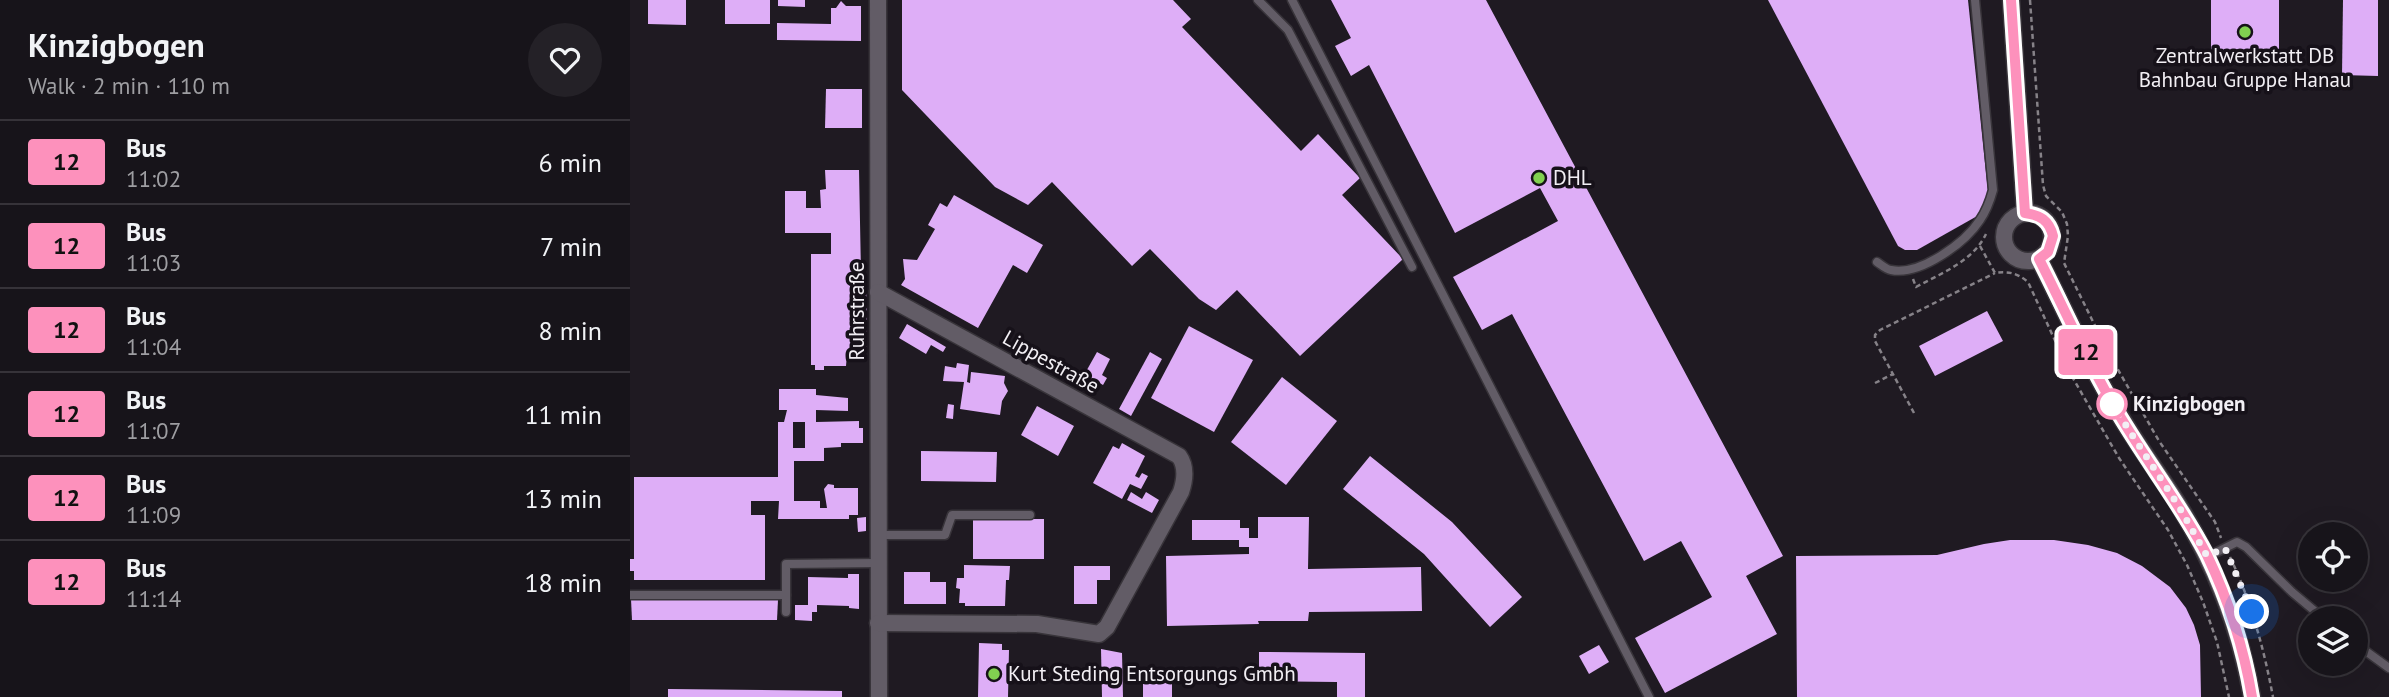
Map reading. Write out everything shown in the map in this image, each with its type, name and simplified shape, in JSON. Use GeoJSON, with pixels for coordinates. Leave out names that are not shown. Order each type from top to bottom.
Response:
{"type":"FeatureCollection","features":[{"type":"Feature","properties":{"kind":"street","name":"Ruhrstraße"},"geometry":{"type":"LineString","coordinates":[[878,0],[878,697]]}},
{"type":"Feature","properties":{"kind":"street"},"geometry":{"type":"LineString","coordinates":[[2011,0],[2025,213]]}},
{"type":"Feature","properties":{"kind":"street"},"geometry":{"type":"LineString","coordinates":[[2025,213],[2037,214],[2046,220],[2053,236],[2051,247],[2039,259],[2024,261],[2014,257],[2004,242],[2006,226],[2012,219],[2025,213]]}},
{"type":"Feature","properties":{"kind":"street"},"geometry":{"type":"LineString","coordinates":[[2039,259],[2112,403],[2178,505],[2207,556],[2235,626],[2252,697]]}},
{"type":"Feature","properties":{"kind":"street","name":"Lippestraße"},"geometry":{"type":"LineString","coordinates":[[878,292],[1180,456],[1184,463],[1184,482],[1107,627],[1099,634],[1037,624],[878,623]]}},
{"type":"Feature","properties":{"kind":"lane"},"geometry":{"type":"LineString","coordinates":[[1258,0],[1288,30],[1412,267]]}},
{"type":"Feature","properties":{"kind":"lane"},"geometry":{"type":"LineString","coordinates":[[1292,0],[1649,697]]}},
{"type":"Feature","properties":{"kind":"lane"},"geometry":{"type":"LineString","coordinates":[[1877,261],[1887,270],[1916,268],[1964,239],[1989,207],[1993,190],[1975,0]]}},
{"type":"Feature","properties":{"kind":"lane"},"geometry":{"type":"LineString","coordinates":[[878,535],[945,535],[953,514],[1030,514]]}},
{"type":"Feature","properties":{"kind":"lane"},"geometry":{"type":"LineString","coordinates":[[2207,556],[2237,542],[2246,547],[2309,606]]}},
{"type":"Feature","properties":{"kind":"lane"},"geometry":{"type":"LineString","coordinates":[[786,612],[786,565],[878,563]]}},
{"type":"Feature","properties":{"kind":"lane"},"geometry":{"type":"LineString","coordinates":[[630,595],[786,596]]}},
{"type":"Feature","properties":{"kind":"lane"},"geometry":{"type":"LineString","coordinates":[[2368,653],[2389,668]]}},
{"type":"Feature","properties":{"kind":"path"},"geometry":{"type":"LineString","coordinates":[[2029,0],[2043,186],[2046,196],[2062,212],[2067,224],[2064,263],[2135,400],[2159,441],[2215,522],[2252,612],[2273,697]]}},
{"type":"Feature","properties":{"kind":"path"},"geometry":{"type":"LineString","coordinates":[[1980,246],[1995,273]]}},
{"type":"Feature","properties":{"kind":"path"},"geometry":{"type":"LineString","coordinates":[[1914,414],[1875,341],[1875,335],[1880,330],[1995,273],[2007,271],[2028,282],[2070,373],[2119,458],[2168,530],[2203,602],[2217,642],[2229,697]]}},
{"type":"Feature","properties":{"kind":"path"},"geometry":{"type":"LineString","coordinates":[[1875,383],[1893,373]]}},
{"type":"Feature","properties":{"kind":"building"},"geometry":{"type":"Polygon","coordinates":[[[648,0],[686,0],[686,25],[648,24],[648,0]]]}},
{"type":"Feature","properties":{"kind":"building"},"geometry":{"type":"Polygon","coordinates":[[[725,0],[770,0],[770,24],[725,24],[725,0]]]}},
{"type":"Feature","properties":{"kind":"building"},"geometry":{"type":"Polygon","coordinates":[[[778,0],[805,0],[805,7],[778,6],[778,0]]]}},
{"type":"Feature","properties":{"kind":"building"},"geometry":{"type":"Polygon","coordinates":[[[902,0],[1173,0],[1191,19],[1182,27],[1301,151],[1318,134],[1360,178],[1342,195],[1403,259],[1300,356],[1237,290],[1216,310],[1199,299],[1150,249],[1132,266],[1052,182],[1028,205],[995,187],[902,90],[902,0]]]}},
{"type":"Feature","properties":{"kind":"building"},"geometry":{"type":"Polygon","coordinates":[[[1331,0],[1486,0],[1783,556],[1746,576],[1777,634],[1665,693],[1635,638],[1712,597],[1681,541],[1644,561],[1512,314],[1482,330],[1453,277],[1558,221],[1540,188],[1455,233],[1369,65],[1351,76],[1335,46],[1351,38],[1331,0]]]}},
{"type":"Feature","properties":{"kind":"building"},"geometry":{"type":"Polygon","coordinates":[[[1768,0],[1968,0],[1988,192],[1979,215],[1917,250],[1905,250],[1898,246],[1768,0]]]}},
{"type":"Feature","properties":{"kind":"building","name":"Zentralwerkstatt DB Bahnbau Gruppe Hanau"},"geometry":{"type":"Polygon","coordinates":[[[2211,0],[2279,0],[2279,64],[2211,64],[2211,0]]]}},
{"type":"Feature","properties":{"kind":"building"},"geometry":{"type":"Polygon","coordinates":[[[2343,0],[2378,0],[2378,76],[2342,75],[2343,0]]]}},
{"type":"Feature","properties":{"kind":"building"},"geometry":{"type":"Polygon","coordinates":[[[841,1],[846,6],[861,6],[861,41],[777,40],[777,23],[831,24],[831,8],[836,8],[841,1]]]}},
{"type":"Feature","properties":{"kind":"building"},"geometry":{"type":"Polygon","coordinates":[[[826,89],[862,89],[862,128],[825,128],[826,89]]]}},
{"type":"Feature","properties":{"kind":"building"},"geometry":{"type":"Polygon","coordinates":[[[825,170],[859,170],[861,273],[866,273],[867,350],[847,354],[846,366],[824,366],[824,370],[815,370],[815,365],[811,365],[811,254],[831,254],[831,233],[785,233],[785,191],[806,191],[806,208],[821,208],[820,190],[826,189],[825,170]]]}},
{"type":"Feature","properties":{"kind":"building"},"geometry":{"type":"Polygon","coordinates":[[[954,195],[1043,245],[1027,273],[1013,265],[978,328],[901,285],[905,279],[903,259],[917,260],[935,229],[928,225],[940,203],[947,207],[954,195]]]}},
{"type":"Feature","properties":{"kind":"building"},"geometry":{"type":"Polygon","coordinates":[[[1987,311],[2003,341],[1935,376],[1919,346],[1987,311]]]}},
{"type":"Feature","properties":{"kind":"building"},"geometry":{"type":"Polygon","coordinates":[[[907,324],[946,347],[943,352],[931,345],[926,354],[899,338],[907,324]]]}},
{"type":"Feature","properties":{"kind":"building"},"geometry":{"type":"Polygon","coordinates":[[[1189,326],[1253,360],[1214,432],[1151,398],[1189,326]]]}},
{"type":"Feature","properties":{"kind":"building"},"geometry":{"type":"Polygon","coordinates":[[[1097,352],[1110,359],[1102,375],[1107,378],[1103,385],[1098,382],[1093,391],[1079,384],[1097,352]]]}},
{"type":"Feature","properties":{"kind":"building"},"geometry":{"type":"Polygon","coordinates":[[[1150,352],[1162,359],[1131,416],[1119,409],[1150,352]]]}},
{"type":"Feature","properties":{"kind":"building"},"geometry":{"type":"Polygon","coordinates":[[[957,363],[969,365],[967,382],[970,383],[971,372],[1005,376],[1004,383],[1008,391],[1002,401],[1000,415],[960,409],[964,382],[943,381],[945,366],[956,368],[957,363]]]}},
{"type":"Feature","properties":{"kind":"building"},"geometry":{"type":"Polygon","coordinates":[[[1282,377],[1337,421],[1286,485],[1231,442],[1282,377]]]}},
{"type":"Feature","properties":{"kind":"building"},"geometry":{"type":"Polygon","coordinates":[[[779,389],[816,389],[816,395],[848,398],[848,411],[816,410],[816,422],[859,421],[859,428],[863,428],[863,443],[841,443],[841,447],[824,448],[824,461],[794,461],[794,501],[820,501],[820,508],[827,508],[824,489],[828,484],[834,485],[834,488],[858,488],[858,515],[849,515],[849,519],[778,519],[779,501],[751,501],[751,515],[765,515],[765,580],[634,580],[634,571],[630,571],[630,559],[634,559],[634,477],[778,477],[778,422],[784,422],[787,410],[779,410],[779,389]],[[793,422],[793,448],[805,448],[805,422],[793,422]]]}},
{"type":"Feature","properties":{"kind":"building"},"geometry":{"type":"Polygon","coordinates":[[[948,404],[954,405],[953,419],[946,418],[948,404]]]}},
{"type":"Feature","properties":{"kind":"building"},"geometry":{"type":"Polygon","coordinates":[[[1037,406],[1074,426],[1058,456],[1021,435],[1037,406]]]}},
{"type":"Feature","properties":{"kind":"building"},"geometry":{"type":"Polygon","coordinates":[[[1122,443],[1145,456],[1135,476],[1139,478],[1142,473],[1148,476],[1141,489],[1130,484],[1122,499],[1093,483],[1113,446],[1119,449],[1122,443]]]}},
{"type":"Feature","properties":{"kind":"building"},"geometry":{"type":"Polygon","coordinates":[[[921,451],[997,452],[996,482],[921,481],[921,451]]]}},
{"type":"Feature","properties":{"kind":"building"},"geometry":{"type":"Polygon","coordinates":[[[1370,456],[1452,522],[1522,597],[1490,627],[1424,554],[1343,489],[1370,456]]]}},
{"type":"Feature","properties":{"kind":"building"},"geometry":{"type":"Polygon","coordinates":[[[1131,492],[1142,499],[1146,492],[1159,500],[1152,513],[1127,500],[1131,492]]]}},
{"type":"Feature","properties":{"kind":"building"},"geometry":{"type":"Polygon","coordinates":[[[866,517],[866,531],[858,532],[857,518],[866,517]]]}},
{"type":"Feature","properties":{"kind":"building"},"geometry":{"type":"Polygon","coordinates":[[[1258,517],[1309,517],[1308,569],[1421,567],[1422,611],[1309,612],[1308,621],[1167,626],[1166,556],[1249,554],[1249,547],[1239,547],[1239,540],[1192,540],[1192,520],[1240,520],[1240,528],[1249,528],[1249,538],[1258,538],[1258,517]]]}},
{"type":"Feature","properties":{"kind":"building"},"geometry":{"type":"Polygon","coordinates":[[[973,519],[1044,519],[1044,559],[973,559],[973,519]]]}},
{"type":"Feature","properties":{"kind":"building"},"geometry":{"type":"Polygon","coordinates":[[[2010,540],[2054,540],[2117,553],[2142,566],[2170,587],[2186,608],[2200,645],[2201,697],[1797,697],[1796,556],[1937,555],[2010,540]]]}},
{"type":"Feature","properties":{"kind":"building"},"geometry":{"type":"Polygon","coordinates":[[[964,565],[1010,566],[1009,580],[1006,580],[1005,606],[965,606],[965,603],[959,603],[960,589],[956,588],[957,578],[964,578],[964,565]]]}},
{"type":"Feature","properties":{"kind":"building"},"geometry":{"type":"Polygon","coordinates":[[[1074,566],[1110,566],[1110,580],[1097,580],[1097,604],[1074,604],[1074,566]]]}},
{"type":"Feature","properties":{"kind":"building"},"geometry":{"type":"Polygon","coordinates":[[[904,572],[930,572],[930,582],[946,582],[946,604],[904,604],[904,572]]]}},
{"type":"Feature","properties":{"kind":"building"},"geometry":{"type":"Polygon","coordinates":[[[848,574],[859,574],[859,609],[817,605],[817,612],[812,612],[812,621],[795,620],[795,605],[808,605],[808,577],[848,578],[848,574]]]}},
{"type":"Feature","properties":{"kind":"building"},"geometry":{"type":"Polygon","coordinates":[[[631,599],[778,600],[777,620],[632,620],[631,599]]]}},
{"type":"Feature","properties":{"kind":"building","name":"Kurt Steding Entsorgungs Gmbh"},"geometry":{"type":"Polygon","coordinates":[[[979,643],[1002,644],[1002,650],[1009,650],[1008,697],[978,697],[979,643]]]}},
{"type":"Feature","properties":{"kind":"building"},"geometry":{"type":"Polygon","coordinates":[[[1599,645],[1609,662],[1589,674],[1579,656],[1599,645]]]}},
{"type":"Feature","properties":{"kind":"building"},"geometry":{"type":"Polygon","coordinates":[[[1101,649],[1122,653],[1123,697],[1102,697],[1101,649]]]}},
{"type":"Feature","properties":{"kind":"building"},"geometry":{"type":"Polygon","coordinates":[[[1259,652],[1365,653],[1365,697],[1337,697],[1337,682],[1259,681],[1259,652]]]}},
{"type":"Feature","properties":{"kind":"building"},"geometry":{"type":"Polygon","coordinates":[[[1143,675],[1172,675],[1172,697],[1143,697],[1143,675]]]}},
{"type":"Feature","properties":{"kind":"building"},"geometry":{"type":"Polygon","coordinates":[[[668,689],[842,691],[842,697],[668,697],[668,689]]]}},
{"type":"Feature","properties":{"kind":"bus line","name":"12"},"geometry":{"type":"LineString","coordinates":[[2011,0],[2025,213],[2037,214],[2046,220],[2053,236],[2048,252],[2039,259],[2112,403],[2178,505],[2207,556],[2235,626],[2252,697]]}},
{"type":"Feature","properties":{"kind":"place","name":"Zentralwerkstatt DB Bahnbau Gruppe Hanau"},"geometry":{"type":"Point","coordinates":[2245,32]}},
{"type":"Feature","properties":{"kind":"place","name":"DHL"},"geometry":{"type":"Point","coordinates":[1539,178]}},
{"type":"Feature","properties":{"kind":"place","name":"Kinzigbogen"},"geometry":{"type":"Point","coordinates":[2112,404]}},
{"type":"Feature","properties":{"kind":"place","name":"Kurt Steding Entsorgungs Gmbh"},"geometry":{"type":"Point","coordinates":[994,674]}},
{"type":"Feature","properties":{"kind":"route"},"geometry":{"type":"LineString","coordinates":[[2112,404],[2178,505],[2207,556],[2225,548],[2252,612]]}}]}
